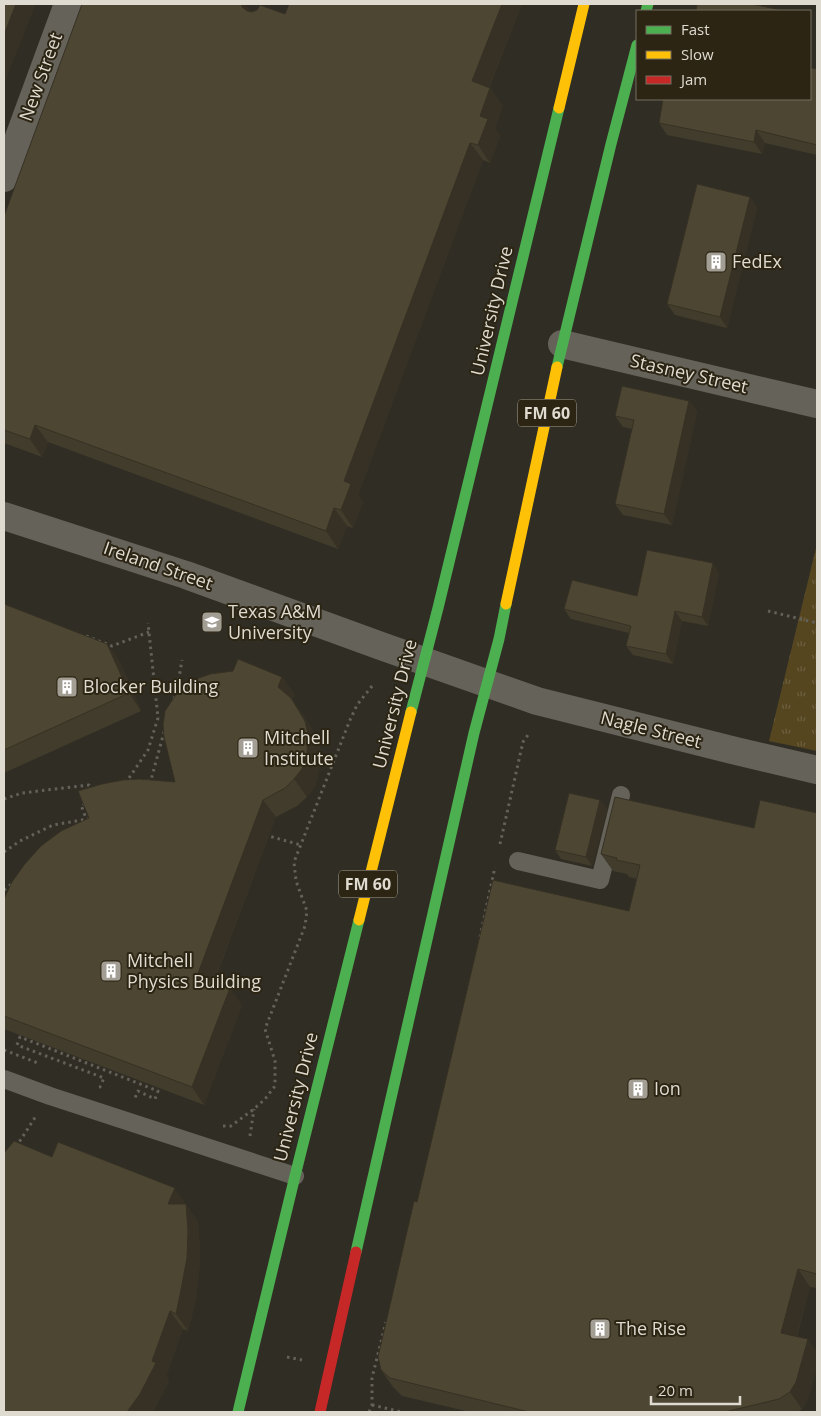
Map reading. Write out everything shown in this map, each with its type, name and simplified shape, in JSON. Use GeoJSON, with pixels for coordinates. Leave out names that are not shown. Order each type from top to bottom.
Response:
{"type":"FeatureCollection","features":[{"type":"Feature","properties":{"kind":"main road","name":"University Drive"},"geometry":{"type":"LineString","coordinates":[[243,1411],[295,1176],[443,589],[584,4]]}},
{"type":"Feature","properties":{"kind":"main road","name":"FM 60"},"geometry":{"type":"LineString","coordinates":[[320,1412],[474,733],[499,639],[562,344],[636,49]]}},
{"type":"Feature","properties":{"kind":"street","name":"New Street"},"geometry":{"type":"LineString","coordinates":[[4,178],[68,4]]}},
{"type":"Feature","properties":{"kind":"street","name":"Stasney Street"},"geometry":{"type":"LineString","coordinates":[[562,344],[817,404]]}},
{"type":"Feature","properties":{"kind":"street","name":"Ireland Street"},"geometry":{"type":"LineString","coordinates":[[4,516],[186,575],[487,683]]}},
{"type":"Feature","properties":{"kind":"street","name":"Nagle Street"},"geometry":{"type":"LineString","coordinates":[[487,683],[537,701],[817,770]]}},
{"type":"Feature","properties":{"kind":"lane"},"geometry":{"type":"LineString","coordinates":[[518,861],[600,880],[621,795]]}},
{"type":"Feature","properties":{"kind":"lane"},"geometry":{"type":"LineString","coordinates":[[4,1079],[50,1096],[295,1176]]}},
{"type":"Feature","properties":{"kind":"path"},"geometry":{"type":"LineString","coordinates":[[768,611],[817,623]]}},
{"type":"Feature","properties":{"kind":"path"},"geometry":{"type":"LineString","coordinates":[[123,783],[148,750],[158,718],[148,623]]}},
{"type":"Feature","properties":{"kind":"path"},"geometry":{"type":"LineString","coordinates":[[85,636],[112,646],[149,632]]}},
{"type":"Feature","properties":{"kind":"path"},"geometry":{"type":"LineString","coordinates":[[173,701],[182,660]]}},
{"type":"Feature","properties":{"kind":"path"},"geometry":{"type":"LineString","coordinates":[[178,684],[184,692]]}},
{"type":"Feature","properties":{"kind":"path"},"geometry":{"type":"LineString","coordinates":[[221,1126],[231,1126],[254,1109],[275,1086],[275,1061],[264,1029],[305,926],[307,911],[296,882],[294,862],[350,720],[357,705],[372,686]]}},
{"type":"Feature","properties":{"kind":"path"},"geometry":{"type":"LineString","coordinates":[[151,789],[150,780],[166,728]]}},
{"type":"Feature","properties":{"kind":"path"},"geometry":{"type":"LineString","coordinates":[[503,833],[523,742],[530,732]]}},
{"type":"Feature","properties":{"kind":"path"},"geometry":{"type":"LineString","coordinates":[[143,783],[150,780]]}},
{"type":"Feature","properties":{"kind":"path"},"geometry":{"type":"LineString","coordinates":[[150,780],[159,785]]}},
{"type":"Feature","properties":{"kind":"path"},"geometry":{"type":"LineString","coordinates":[[4,799],[22,792],[89,785],[95,792]]}},
{"type":"Feature","properties":{"kind":"path"},"geometry":{"type":"LineString","coordinates":[[88,803],[81,805],[88,824]]}},
{"type":"Feature","properties":{"kind":"path"},"geometry":{"type":"LineString","coordinates":[[4,852],[20,841],[53,825],[94,817]]}},
{"type":"Feature","properties":{"kind":"path"},"geometry":{"type":"LineString","coordinates":[[258,832],[301,845]]}},
{"type":"Feature","properties":{"kind":"path"},"geometry":{"type":"LineString","coordinates":[[478,945],[492,878]]}},
{"type":"Feature","properties":{"kind":"path"},"geometry":{"type":"LineString","coordinates":[[4,890],[16,880]]}},
{"type":"Feature","properties":{"kind":"path"},"geometry":{"type":"LineString","coordinates":[[92,1084],[100,1087],[104,1078],[17,1045],[20,1037],[158,1091],[155,1099],[138,1091]]}},
{"type":"Feature","properties":{"kind":"path"},"geometry":{"type":"LineString","coordinates":[[4,1050],[44,1066]]}},
{"type":"Feature","properties":{"kind":"path"},"geometry":{"type":"LineString","coordinates":[[14,1150],[50,1096]]}},
{"type":"Feature","properties":{"kind":"path"},"geometry":{"type":"LineString","coordinates":[[250,1136],[254,1109]]}},
{"type":"Feature","properties":{"kind":"path"},"geometry":{"type":"LineString","coordinates":[[369,1412],[372,1405],[372,1378],[386,1320]]}},
{"type":"Feature","properties":{"kind":"path"},"geometry":{"type":"LineString","coordinates":[[287,1357],[305,1361]]}},
{"type":"Feature","properties":{"kind":"path"},"geometry":{"type":"LineString","coordinates":[[372,1405],[402,1412]]}},
{"type":"Feature","properties":{"kind":"green space"},"geometry":{"type":"Polygon","coordinates":[[[817,544],[817,751],[769,741],[817,544]]]}},
{"type":"Feature","properties":{"kind":"building"},"geometry":{"type":"Polygon","coordinates":[[[4,4],[16,4],[4,35],[4,4]]]}},
{"type":"Feature","properties":{"kind":"building"},"geometry":{"type":"Polygon","coordinates":[[[82,4],[241,4],[247,11],[257,10],[260,5],[285,14],[289,4],[502,4],[472,81],[490,88],[480,116],[488,119],[478,145],[470,143],[344,481],[351,484],[341,510],[334,508],[326,531],[35,425],[30,439],[4,430],[4,216],[82,4]]]}},
{"type":"Feature","properties":{"kind":"building"},"geometry":{"type":"Polygon","coordinates":[[[697,4],[751,4],[782,10],[696,10],[697,4]]]}},
{"type":"Feature","properties":{"kind":"building"},"geometry":{"type":"Polygon","coordinates":[[[811,68],[817,69],[817,145],[756,130],[754,142],[659,123],[663,100],[811,100],[811,68]]]}},
{"type":"Feature","properties":{"kind":"building","name":"FedEx"},"geometry":{"type":"Polygon","coordinates":[[[697,184],[750,197],[720,317],[667,304],[697,184]]]}},
{"type":"Feature","properties":{"kind":"building"},"geometry":{"type":"Polygon","coordinates":[[[622,386],[689,401],[664,514],[615,504],[634,420],[615,416],[622,386]]]}},
{"type":"Feature","properties":{"kind":"building"},"geometry":{"type":"Polygon","coordinates":[[[647,550],[713,563],[702,617],[675,611],[666,654],[626,646],[631,626],[564,609],[572,580],[637,596],[647,550]]]}},
{"type":"Feature","properties":{"kind":"building","name":"Blocker Building"},"geometry":{"type":"Polygon","coordinates":[[[4,604],[107,644],[129,693],[4,750],[4,604]]]}},
{"type":"Feature","properties":{"kind":"building","name":"Mitchell Physics Building"},"geometry":{"type":"Polygon","coordinates":[[[238,659],[282,677],[278,687],[291,698],[305,721],[308,734],[307,753],[302,769],[294,779],[285,788],[263,800],[197,976],[230,988],[192,1087],[4,1016],[4,899],[12,882],[41,846],[61,831],[89,818],[78,791],[123,780],[139,779],[175,782],[164,737],[165,711],[175,696],[183,689],[199,678],[210,674],[233,671],[238,659]]]}},
{"type":"Feature","properties":{"kind":"building"},"geometry":{"type":"Polygon","coordinates":[[[569,793],[600,800],[586,857],[555,850],[569,793]]]}},
{"type":"Feature","properties":{"kind":"building"},"geometry":{"type":"Polygon","coordinates":[[[615,797],[754,828],[760,800],[817,813],[817,1274],[798,1269],[781,1333],[808,1339],[796,1382],[790,1392],[779,1399],[725,1412],[529,1412],[390,1378],[381,1370],[378,1357],[414,1201],[417,1202],[493,880],[629,911],[640,865],[616,860],[617,858],[601,854],[615,797]]]}},
{"type":"Feature","properties":{"kind":"building"},"geometry":{"type":"Polygon","coordinates":[[[14,1141],[52,1157],[58,1142],[175,1188],[168,1204],[186,1204],[187,1258],[176,1314],[170,1311],[152,1361],[156,1363],[140,1394],[127,1412],[4,1412],[4,1153],[14,1141]]]}},
{"type":"Feature","properties":{"kind":"traffic: fast"},"geometry":{"type":"LineString","coordinates":[[646,10],[648,4]]}},
{"type":"Feature","properties":{"kind":"traffic: fast"},"geometry":{"type":"LineString","coordinates":[[557,367],[636,49]]}},
{"type":"Feature","properties":{"kind":"traffic: fast"},"geometry":{"type":"LineString","coordinates":[[411,712],[559,108]]}},
{"type":"Feature","properties":{"kind":"traffic: fast"},"geometry":{"type":"LineString","coordinates":[[356,1252],[474,733],[499,639],[506,604]]}},
{"type":"Feature","properties":{"kind":"traffic: fast"},"geometry":{"type":"LineString","coordinates":[[238,1412],[359,920]]}},
{"type":"Feature","properties":{"kind":"traffic: slow"},"geometry":{"type":"LineString","coordinates":[[559,108],[584,4]]}},
{"type":"Feature","properties":{"kind":"traffic: slow"},"geometry":{"type":"LineString","coordinates":[[506,604],[557,367]]}},
{"type":"Feature","properties":{"kind":"traffic: slow"},"geometry":{"type":"LineString","coordinates":[[359,920],[411,712]]}},
{"type":"Feature","properties":{"kind":"traffic: jam"},"geometry":{"type":"LineString","coordinates":[[320,1412],[356,1252]]}},
{"type":"Feature","properties":{"kind":"place","name":"FedEx"},"geometry":{"type":"Point","coordinates":[716,262]}},
{"type":"Feature","properties":{"kind":"place","name":"Texas A&M University"},"geometry":{"type":"Point","coordinates":[212,622]}},
{"type":"Feature","properties":{"kind":"place","name":"Blocker Building"},"geometry":{"type":"Point","coordinates":[67,687]}},
{"type":"Feature","properties":{"kind":"place","name":"Mitchell Institute"},"geometry":{"type":"Point","coordinates":[248,748]}},
{"type":"Feature","properties":{"kind":"place","name":"Mitchell Physics Building"},"geometry":{"type":"Point","coordinates":[111,971]}},
{"type":"Feature","properties":{"kind":"place","name":"Ion"},"geometry":{"type":"Point","coordinates":[638,1089]}},
{"type":"Feature","properties":{"kind":"place","name":"The Rise"},"geometry":{"type":"Point","coordinates":[600,1329]}}]}
